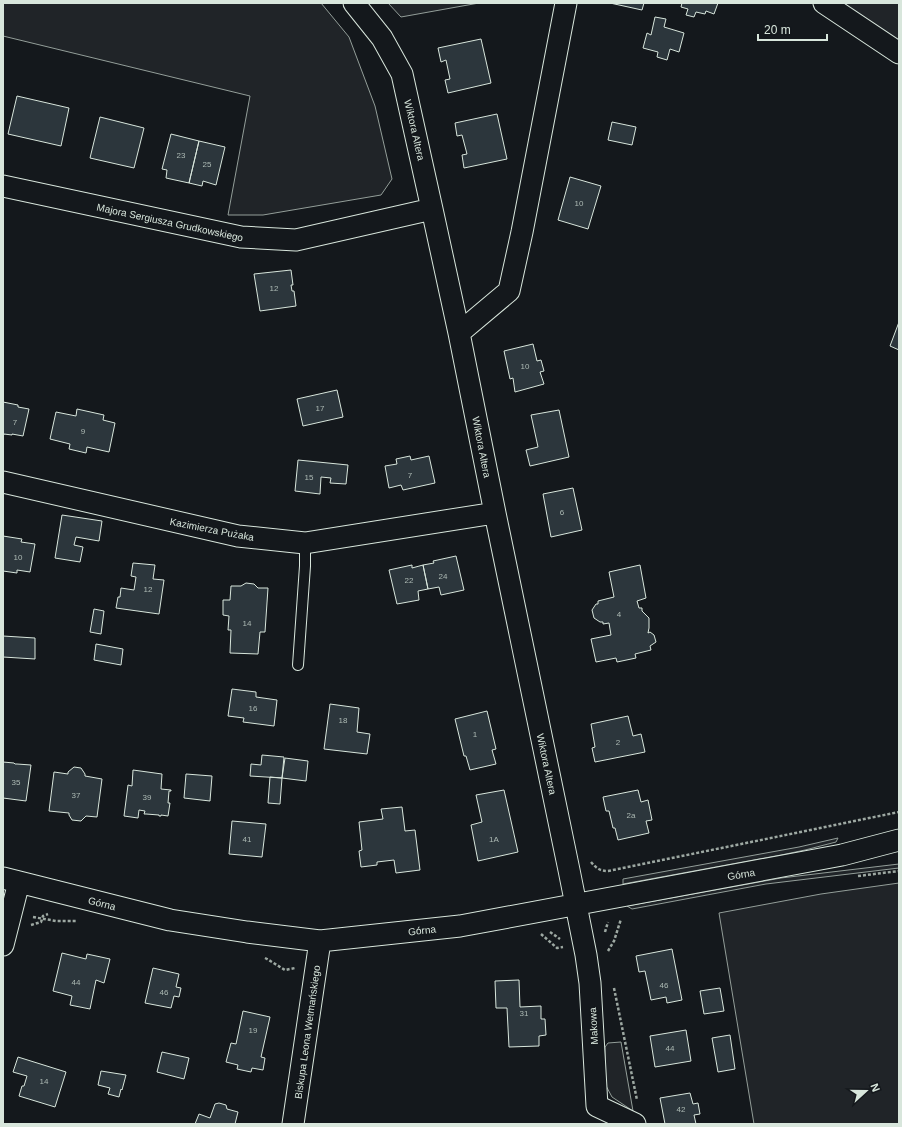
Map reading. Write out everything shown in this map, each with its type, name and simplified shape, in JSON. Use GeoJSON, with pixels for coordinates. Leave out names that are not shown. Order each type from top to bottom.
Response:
{"type":"FeatureCollection","features":[{"type":"Feature","properties":{"kind":"street","name":"Wiktora Altera"},"geometry":{"type":"LineString","coordinates":[[354,3],[382,38],[402,74],[459,333],[576,904]]}},
{"type":"Feature","properties":{"kind":"street"},"geometry":{"type":"LineString","coordinates":[[459,333],[509,290],[522,232],[566,3]]}},
{"type":"Feature","properties":{"kind":"street"},"geometry":{"type":"LineString","coordinates":[[824,3],[899,53]]}},
{"type":"Feature","properties":{"kind":"street","name":"Majora Sergiusza Grudkowskiego"},"geometry":{"type":"LineString","coordinates":[[3,186],[241,237],[296,240],[432,209]]}},
{"type":"Feature","properties":{"kind":"street","name":"Kazimierza Pużaka"},"geometry":{"type":"LineString","coordinates":[[3,482],[238,536],[305,543],[495,513]]}},
{"type":"Feature","properties":{"kind":"street","name":"Górna"},"geometry":{"type":"LineString","coordinates":[[11,880],[170,920],[247,932],[320,941],[460,926],[842,855],[899,840]]}},
{"type":"Feature","properties":{"kind":"street","name":"Górna"},"geometry":{"type":"LineString","coordinates":[[842,855],[899,852]]}},
{"type":"Feature","properties":{"kind":"street"},"geometry":{"type":"LineString","coordinates":[[3,945],[11,880]]}},
{"type":"Feature","properties":{"kind":"street","name":"Makowa"},"geometry":{"type":"LineString","coordinates":[[576,904],[590,982],[595,1115],[635,1124]]}},
{"type":"Feature","properties":{"kind":"street","name":"Biskupa Leona Wetmańskiego"},"geometry":{"type":"LineString","coordinates":[[293,1124],[320,941]]}},
{"type":"Feature","properties":{"kind":"lane"},"geometry":{"type":"LineString","coordinates":[[298,665],[305,566],[305,543]]}},
{"type":"Feature","properties":{"kind":"path"},"geometry":{"type":"LineString","coordinates":[[590,859],[599,870],[608,871],[899,812]]}},
{"type":"Feature","properties":{"kind":"path"},"geometry":{"type":"LineString","coordinates":[[586,955],[607,952],[614,941],[623,914],[614,870]]}},
{"type":"Feature","properties":{"kind":"path"},"geometry":{"type":"LineString","coordinates":[[613,983],[639,1114],[635,1124]]}},
{"type":"Feature","properties":{"kind":"shaded area"},"geometry":{"type":"Polygon","coordinates":[[[3,3],[321,3],[349,37],[375,106],[392,179],[381,195],[263,215],[228,215],[250,96],[3,36],[3,3]]]}},
{"type":"Feature","properties":{"kind":"shaded area"},"geometry":{"type":"Polygon","coordinates":[[[388,3],[479,3],[401,17],[388,3]]]}},
{"type":"Feature","properties":{"kind":"shaded area"},"geometry":{"type":"Polygon","coordinates":[[[838,3],[899,3],[899,44],[838,3]]]}},
{"type":"Feature","properties":{"kind":"shaded area"},"geometry":{"type":"Polygon","coordinates":[[[838,838],[836,842],[805,850],[623,884],[623,879],[799,847],[838,838]]]}},
{"type":"Feature","properties":{"kind":"shaded area"},"geometry":{"type":"Polygon","coordinates":[[[899,864],[899,868],[766,884],[632,909],[627,906],[781,878],[899,864]]]}},
{"type":"Feature","properties":{"kind":"shaded area"},"geometry":{"type":"Polygon","coordinates":[[[899,883],[899,1124],[754,1124],[719,913],[821,894],[899,883]]]}},
{"type":"Feature","properties":{"kind":"shaded area"},"geometry":{"type":"Polygon","coordinates":[[[621,1042],[633,1111],[612,1097],[605,1084],[605,1047],[608,1043],[621,1042]]]}},
{"type":"Feature","properties":{"kind":"building"},"geometry":{"type":"Polygon","coordinates":[[[610,3],[644,3],[642,10],[610,3]]]}},
{"type":"Feature","properties":{"kind":"building"},"geometry":{"type":"Polygon","coordinates":[[[682,3],[718,3],[714,14],[706,11],[705,14],[696,12],[694,17],[686,15],[688,9],[681,7],[682,3]]]}},
{"type":"Feature","properties":{"kind":"building"},"geometry":{"type":"Polygon","coordinates":[[[655,17],[666,19],[664,27],[684,33],[679,52],[670,49],[667,60],[657,57],[658,52],[643,48],[647,33],[651,35],[655,17]]]}},
{"type":"Feature","properties":{"kind":"building"},"geometry":{"type":"Polygon","coordinates":[[[481,39],[491,83],[448,93],[445,80],[450,79],[446,60],[441,62],[438,48],[481,39]]]}},
{"type":"Feature","properties":{"kind":"building"},"geometry":{"type":"Polygon","coordinates":[[[17,96],[69,108],[61,146],[8,134],[17,96]]]}},
{"type":"Feature","properties":{"kind":"building"},"geometry":{"type":"Polygon","coordinates":[[[497,114],[507,159],[464,168],[462,155],[467,154],[462,135],[457,136],[455,123],[497,114]]]}},
{"type":"Feature","properties":{"kind":"building"},"geometry":{"type":"Polygon","coordinates":[[[100,117],[144,128],[134,168],[90,158],[100,117]]]}},
{"type":"Feature","properties":{"kind":"building"},"geometry":{"type":"Polygon","coordinates":[[[612,122],[636,127],[632,145],[608,140],[612,122]]]}},
{"type":"Feature","properties":{"kind":"building"},"geometry":{"type":"Polygon","coordinates":[[[171,134],[199,141],[189,183],[166,178],[167,170],[162,169],[171,134]]]}},
{"type":"Feature","properties":{"kind":"building"},"geometry":{"type":"Polygon","coordinates":[[[199,141],[225,147],[216,185],[203,181],[202,186],[189,183],[199,141]]]}},
{"type":"Feature","properties":{"kind":"building"},"geometry":{"type":"Polygon","coordinates":[[[570,177],[601,186],[588,229],[558,220],[570,177]]]}},
{"type":"Feature","properties":{"kind":"building"},"geometry":{"type":"Polygon","coordinates":[[[291,270],[293,285],[291,285],[292,291],[294,291],[296,306],[260,311],[254,274],[291,270]]]}},
{"type":"Feature","properties":{"kind":"building"},"geometry":{"type":"Polygon","coordinates":[[[899,322],[899,350],[890,346],[899,322]]]}},
{"type":"Feature","properties":{"kind":"building"},"geometry":{"type":"Polygon","coordinates":[[[533,344],[537,361],[541,360],[544,371],[540,372],[544,384],[515,392],[513,378],[510,379],[504,351],[533,344]]]}},
{"type":"Feature","properties":{"kind":"building"},"geometry":{"type":"Polygon","coordinates":[[[337,390],[343,417],[303,426],[297,399],[337,390]]]}},
{"type":"Feature","properties":{"kind":"building"},"geometry":{"type":"Polygon","coordinates":[[[3,402],[29,409],[23,436],[4,434],[3,437],[3,402]]]}},
{"type":"Feature","properties":{"kind":"building"},"geometry":{"type":"Polygon","coordinates":[[[77,409],[104,415],[103,420],[115,423],[109,452],[87,447],[86,453],[69,449],[70,444],[50,439],[56,412],[76,416],[77,409]]]}},
{"type":"Feature","properties":{"kind":"building"},"geometry":{"type":"Polygon","coordinates":[[[559,410],[569,457],[530,466],[526,450],[538,447],[531,415],[559,410]]]}},
{"type":"Feature","properties":{"kind":"building"},"geometry":{"type":"Polygon","coordinates":[[[410,456],[411,460],[429,456],[435,483],[403,490],[401,485],[389,488],[385,466],[397,464],[396,459],[410,456]]]}},
{"type":"Feature","properties":{"kind":"building"},"geometry":{"type":"Polygon","coordinates":[[[298,460],[348,465],[346,484],[330,483],[331,478],[321,477],[320,494],[295,491],[298,460]]]}},
{"type":"Feature","properties":{"kind":"building"},"geometry":{"type":"Polygon","coordinates":[[[573,488],[582,530],[551,537],[543,494],[573,488]]]}},
{"type":"Feature","properties":{"kind":"building"},"geometry":{"type":"Polygon","coordinates":[[[62,515],[102,521],[99,541],[76,537],[74,545],[83,547],[80,562],[55,558],[62,515]]]}},
{"type":"Feature","properties":{"kind":"building"},"geometry":{"type":"Polygon","coordinates":[[[3,536],[22,539],[21,542],[35,544],[30,572],[17,570],[17,573],[3,571],[3,536]]]}},
{"type":"Feature","properties":{"kind":"building"},"geometry":{"type":"Polygon","coordinates":[[[456,556],[464,590],[441,595],[439,587],[428,589],[423,565],[434,563],[433,561],[456,556]]]}},
{"type":"Feature","properties":{"kind":"building"},"geometry":{"type":"Polygon","coordinates":[[[133,563],[155,565],[153,579],[164,580],[159,614],[116,608],[118,597],[120,597],[121,588],[134,590],[136,577],[131,576],[133,563]]]}},
{"type":"Feature","properties":{"kind":"building"},"geometry":{"type":"Polygon","coordinates":[[[412,565],[412,568],[423,565],[428,589],[418,591],[419,600],[397,604],[389,570],[412,565]]]}},
{"type":"Feature","properties":{"kind":"building"},"geometry":{"type":"Polygon","coordinates":[[[640,565],[646,598],[637,601],[639,608],[642,608],[642,611],[649,618],[648,633],[650,632],[654,635],[656,642],[650,646],[651,650],[635,654],[636,658],[617,662],[616,658],[596,662],[591,639],[611,635],[609,623],[603,624],[603,622],[600,622],[594,618],[592,610],[596,604],[598,604],[598,601],[614,597],[609,572],[640,565]]]}},
{"type":"Feature","properties":{"kind":"building"},"geometry":{"type":"Polygon","coordinates":[[[246,583],[254,584],[258,588],[268,588],[265,632],[260,632],[258,654],[230,653],[231,630],[228,630],[229,616],[223,615],[223,600],[230,600],[231,586],[241,586],[246,583]]]}},
{"type":"Feature","properties":{"kind":"building"},"geometry":{"type":"Polygon","coordinates":[[[94,609],[104,611],[101,634],[90,632],[94,609]]]}},
{"type":"Feature","properties":{"kind":"building"},"geometry":{"type":"Polygon","coordinates":[[[3,636],[35,638],[35,659],[3,657],[3,636]]]}},
{"type":"Feature","properties":{"kind":"building"},"geometry":{"type":"Polygon","coordinates":[[[96,644],[123,649],[121,665],[94,660],[96,644]]]}},
{"type":"Feature","properties":{"kind":"building"},"geometry":{"type":"Polygon","coordinates":[[[232,689],[256,692],[256,697],[277,700],[274,726],[243,722],[244,718],[228,716],[232,689]]]}},
{"type":"Feature","properties":{"kind":"building"},"geometry":{"type":"Polygon","coordinates":[[[330,704],[359,708],[357,732],[370,734],[367,754],[324,749],[330,704]]]}},
{"type":"Feature","properties":{"kind":"building"},"geometry":{"type":"Polygon","coordinates":[[[487,711],[496,749],[492,750],[496,764],[470,770],[466,756],[464,756],[455,719],[487,711]]]}},
{"type":"Feature","properties":{"kind":"building"},"geometry":{"type":"Polygon","coordinates":[[[628,716],[633,736],[641,734],[645,752],[595,762],[592,748],[595,747],[591,724],[628,716]]]}},
{"type":"Feature","properties":{"kind":"building"},"geometry":{"type":"Polygon","coordinates":[[[262,755],[284,757],[282,778],[250,776],[251,764],[261,765],[262,755]]]}},
{"type":"Feature","properties":{"kind":"building"},"geometry":{"type":"Polygon","coordinates":[[[285,758],[308,761],[306,781],[282,778],[285,758]]]}},
{"type":"Feature","properties":{"kind":"building"},"geometry":{"type":"Polygon","coordinates":[[[3,762],[31,765],[26,801],[3,798],[3,762]]]}},
{"type":"Feature","properties":{"kind":"building"},"geometry":{"type":"Polygon","coordinates":[[[74,767],[81,768],[85,776],[102,779],[97,817],[86,816],[81,821],[72,820],[69,813],[49,811],[54,772],[68,774],[68,772],[74,767]]]}},
{"type":"Feature","properties":{"kind":"building"},"geometry":{"type":"Polygon","coordinates":[[[133,770],[162,774],[161,789],[171,790],[169,791],[168,803],[170,803],[168,816],[144,814],[145,811],[139,810],[138,818],[124,816],[128,785],[132,786],[133,770]]]}},
{"type":"Feature","properties":{"kind":"building"},"geometry":{"type":"Polygon","coordinates":[[[186,774],[212,776],[210,801],[184,798],[186,774]]]}},
{"type":"Feature","properties":{"kind":"building"},"geometry":{"type":"Polygon","coordinates":[[[270,777],[282,778],[280,804],[268,803],[270,777]]]}},
{"type":"Feature","properties":{"kind":"building"},"geometry":{"type":"Polygon","coordinates":[[[504,790],[518,852],[478,861],[471,825],[482,822],[476,795],[504,790]]]}},
{"type":"Feature","properties":{"kind":"building"},"geometry":{"type":"Polygon","coordinates":[[[638,790],[641,802],[648,800],[652,820],[646,821],[649,833],[618,840],[615,828],[613,828],[609,811],[606,811],[603,797],[638,790]]]}},
{"type":"Feature","properties":{"kind":"building"},"geometry":{"type":"Polygon","coordinates":[[[402,807],[405,831],[415,830],[420,870],[396,873],[394,860],[377,862],[377,865],[361,867],[359,851],[362,850],[359,822],[383,819],[381,809],[402,807]]]}},
{"type":"Feature","properties":{"kind":"building"},"geometry":{"type":"Polygon","coordinates":[[[232,821],[266,824],[262,857],[229,854],[232,821]]]}},
{"type":"Feature","properties":{"kind":"building"},"geometry":{"type":"Polygon","coordinates":[[[672,949],[682,1000],[667,1003],[666,997],[651,1000],[645,971],[639,972],[636,956],[672,949]]]}},
{"type":"Feature","properties":{"kind":"building"},"geometry":{"type":"Polygon","coordinates":[[[62,953],[86,959],[87,954],[110,959],[104,983],[96,980],[90,1009],[70,1005],[72,996],[53,991],[62,953]]]}},
{"type":"Feature","properties":{"kind":"building"},"geometry":{"type":"Polygon","coordinates":[[[153,968],[179,974],[176,987],[181,988],[179,997],[174,996],[171,1008],[145,1003],[153,968]]]}},
{"type":"Feature","properties":{"kind":"building"},"geometry":{"type":"Polygon","coordinates":[[[519,980],[520,1007],[541,1006],[541,1019],[545,1019],[546,1035],[539,1036],[539,1046],[509,1047],[507,1008],[496,1008],[495,981],[519,980]]]}},
{"type":"Feature","properties":{"kind":"building"},"geometry":{"type":"Polygon","coordinates":[[[720,988],[724,1011],[704,1014],[700,991],[720,988]]]}},
{"type":"Feature","properties":{"kind":"building"},"geometry":{"type":"Polygon","coordinates":[[[243,1011],[270,1017],[261,1057],[265,1058],[263,1070],[252,1068],[251,1072],[237,1069],[238,1065],[226,1062],[231,1043],[236,1044],[243,1011]]]}},
{"type":"Feature","properties":{"kind":"building"},"geometry":{"type":"Polygon","coordinates":[[[686,1030],[691,1061],[655,1067],[650,1036],[686,1030]]]}},
{"type":"Feature","properties":{"kind":"building"},"geometry":{"type":"Polygon","coordinates":[[[730,1035],[735,1069],[718,1072],[712,1038],[730,1035]]]}},
{"type":"Feature","properties":{"kind":"building"},"geometry":{"type":"Polygon","coordinates":[[[162,1052],[189,1058],[184,1079],[157,1072],[162,1052]]]}},
{"type":"Feature","properties":{"kind":"building"},"geometry":{"type":"Polygon","coordinates":[[[18,1057],[66,1072],[55,1107],[19,1096],[27,1076],[13,1072],[18,1057]]]}},
{"type":"Feature","properties":{"kind":"building"},"geometry":{"type":"Polygon","coordinates":[[[101,1071],[126,1075],[119,1097],[108,1094],[110,1088],[98,1085],[101,1071]]]}},
{"type":"Feature","properties":{"kind":"building"},"geometry":{"type":"Polygon","coordinates":[[[690,1093],[693,1104],[698,1103],[700,1114],[694,1115],[696,1124],[665,1124],[660,1098],[690,1093]]]}},
{"type":"Feature","properties":{"kind":"building"},"geometry":{"type":"Polygon","coordinates":[[[219,1103],[226,1105],[227,1109],[238,1112],[235,1124],[195,1124],[199,1114],[210,1118],[215,1104],[219,1103]]]}}]}
